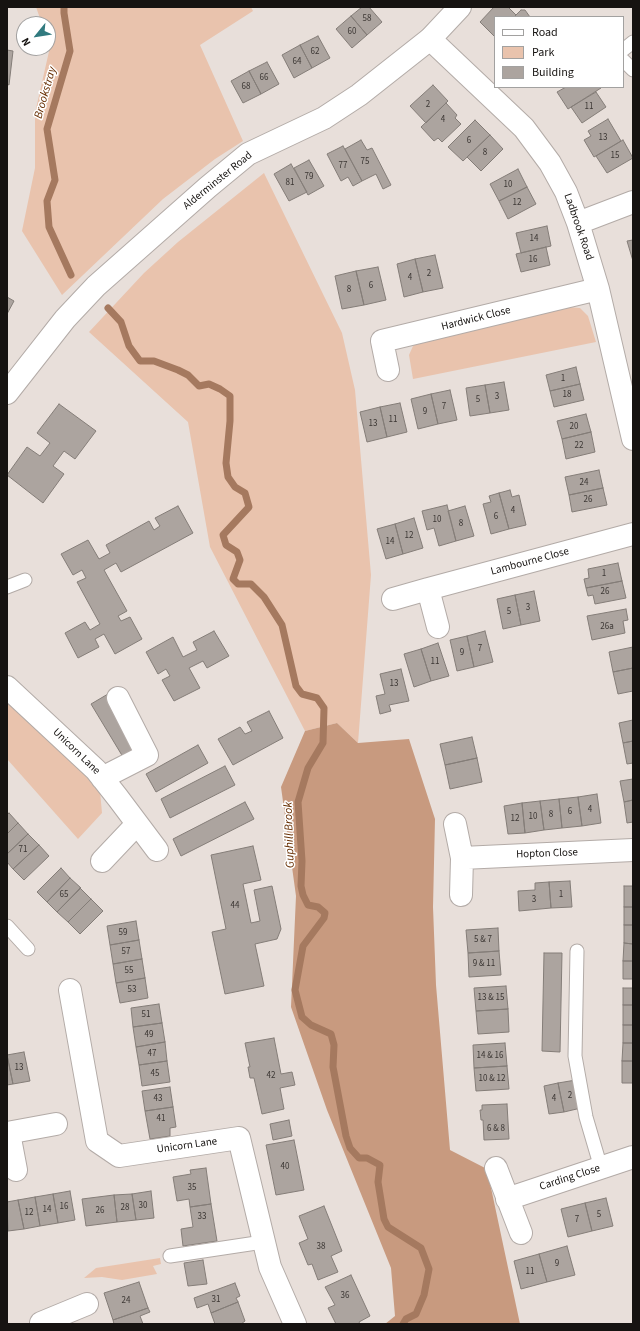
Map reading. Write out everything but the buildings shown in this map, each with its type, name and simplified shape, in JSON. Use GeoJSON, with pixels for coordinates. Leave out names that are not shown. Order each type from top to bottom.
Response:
{"type":"FeatureCollection","features":[{"type":"Feature","properties":{"kind":"street","name":"Alderminster Road"},"geometry":{"type":"LineString","coordinates":[[7,393],[65,319],[96,286],[248,154],[324,118],[360,95],[430,39],[460,7]]}},
{"type":"Feature","properties":{"kind":"street","name":"Ladbrook Road"},"geometry":{"type":"LineString","coordinates":[[430,39],[524,128],[550,163],[566,192],[578,223],[598,289],[633,439]]}},
{"type":"Feature","properties":{"kind":"street"},"geometry":{"type":"LineString","coordinates":[[578,223],[633,202]]}},
{"type":"Feature","properties":{"kind":"street","name":"Hardwick Close"},"geometry":{"type":"LineString","coordinates":[[388,370],[382,342],[598,289]]}},
{"type":"Feature","properties":{"kind":"street","name":"Lambourne Close"},"geometry":{"type":"LineString","coordinates":[[393,599],[633,534]]}},
{"type":"Feature","properties":{"kind":"street"},"geometry":{"type":"LineString","coordinates":[[428,589],[438,627]]}},
{"type":"Feature","properties":{"kind":"street","name":"Unicorn Lane"},"geometry":{"type":"LineString","coordinates":[[7,687],[102,778],[156,850]]}},
{"type":"Feature","properties":{"kind":"street"},"geometry":{"type":"LineString","coordinates":[[102,778],[147,755],[118,698]]}},
{"type":"Feature","properties":{"kind":"street"},"geometry":{"type":"LineString","coordinates":[[102,861],[137,824]]}},
{"type":"Feature","properties":{"kind":"street"},"geometry":{"type":"LineString","coordinates":[[455,824],[462,858],[461,895]]}},
{"type":"Feature","properties":{"kind":"street","name":"Hopton Close"},"geometry":{"type":"LineString","coordinates":[[462,858],[633,850]]}},
{"type":"Feature","properties":{"kind":"street","name":"Unicorn Lane"},"geometry":{"type":"LineString","coordinates":[[70,990],[97,1141],[119,1156],[239,1138],[270,1267],[296,1324]]}},
{"type":"Feature","properties":{"kind":"street"},"geometry":{"type":"LineString","coordinates":[[16,1170],[8,1133],[56,1124]]}},
{"type":"Feature","properties":{"kind":"street","name":"Carding Close"},"geometry":{"type":"LineString","coordinates":[[508,1199],[633,1157]]}},
{"type":"Feature","properties":{"kind":"street"},"geometry":{"type":"LineString","coordinates":[[496,1168],[521,1233]]}},
{"type":"Feature","properties":{"kind":"street"},"geometry":{"type":"LineString","coordinates":[[41,1323],[64,1319],[87,1304]]}},
{"type":"Feature","properties":{"kind":"lane"},"geometry":{"type":"LineString","coordinates":[[624,49],[633,42]]}},
{"type":"Feature","properties":{"kind":"lane"},"geometry":{"type":"LineString","coordinates":[[624,61],[633,70]]}},
{"type":"Feature","properties":{"kind":"lane"},"geometry":{"type":"LineString","coordinates":[[7,587],[25,580]]}},
{"type":"Feature","properties":{"kind":"lane"},"geometry":{"type":"LineString","coordinates":[[7,926],[28,949]]}},
{"type":"Feature","properties":{"kind":"lane"},"geometry":{"type":"LineString","coordinates":[[577,951],[575,1056],[586,1117],[601,1168]]}},
{"type":"Feature","properties":{"kind":"lane"},"geometry":{"type":"LineString","coordinates":[[170,1256],[263,1242]]}},
{"type":"Feature","properties":{"kind":"green space"},"geometry":{"type":"Polygon","coordinates":[[[36,7],[251,7],[253,11],[200,45],[243,141],[215,159],[163,199],[62,295],[22,231],[35,168],[35,113],[48,56],[56,56],[56,16],[39,16],[36,7]]]}},
{"type":"Feature","properties":{"kind":"green space"},"geometry":{"type":"Polygon","coordinates":[[[264,173],[342,333],[355,390],[371,575],[358,743],[337,723],[305,731],[210,547],[188,422],[89,332],[144,273],[178,242],[264,173]]]}},
{"type":"Feature","properties":{"kind":"green space"},"geometry":{"type":"Polygon","coordinates":[[[568,307],[580,308],[588,316],[596,342],[413,379],[409,355],[413,346],[429,336],[568,307]]]}},
{"type":"Feature","properties":{"kind":"green space"},"geometry":{"type":"Polygon","coordinates":[[[7,698],[48,737],[100,791],[102,813],[78,839],[7,759],[7,698]]]}},
{"type":"Feature","properties":{"kind":"green space"},"geometry":{"type":"Polygon","coordinates":[[[160,1258],[161,1264],[153,1266],[157,1274],[122,1280],[102,1277],[84,1278],[96,1268],[160,1258]]]}},
{"type":"Feature","properties":{"kind":"shaded area"},"geometry":{"type":"Polygon","coordinates":[[[337,723],[358,743],[409,739],[435,819],[433,907],[436,985],[450,1150],[487,1169],[520,1324],[385,1324],[395,1316],[391,1268],[327,1110],[291,1007],[296,896],[281,787],[305,731],[337,723]]]}},
{"type":"Feature","properties":{"kind":"waterway","name":"Brookstray"},"geometry":{"type":"LineString","coordinates":[[64,7],[70,51],[47,129],[55,180],[47,201],[49,227],[71,275]]}},
{"type":"Feature","properties":{"kind":"waterway","name":"Guphill Brook"},"geometry":{"type":"LineString","coordinates":[[108,308],[121,322],[129,346],[140,361],[154,361],[178,370],[188,375],[199,386],[209,384],[230,396],[230,421],[226,463],[228,477],[235,487],[245,493],[249,507],[223,535],[226,545],[237,552],[240,560],[233,579],[238,584],[251,584],[264,597],[282,625],[296,686],[302,694],[317,698],[324,708],[323,743],[308,768],[298,802],[302,861],[301,886],[303,895],[308,905],[318,907],[325,913],[324,918],[303,946],[295,990],[302,1017],[311,1025],[331,1034],[334,1045],[333,1067],[346,1136],[350,1148],[359,1158],[367,1158],[380,1165],[378,1182],[384,1219],[388,1227],[421,1248],[429,1269],[424,1295],[416,1314],[406,1319],[403,1324]]}}]}
